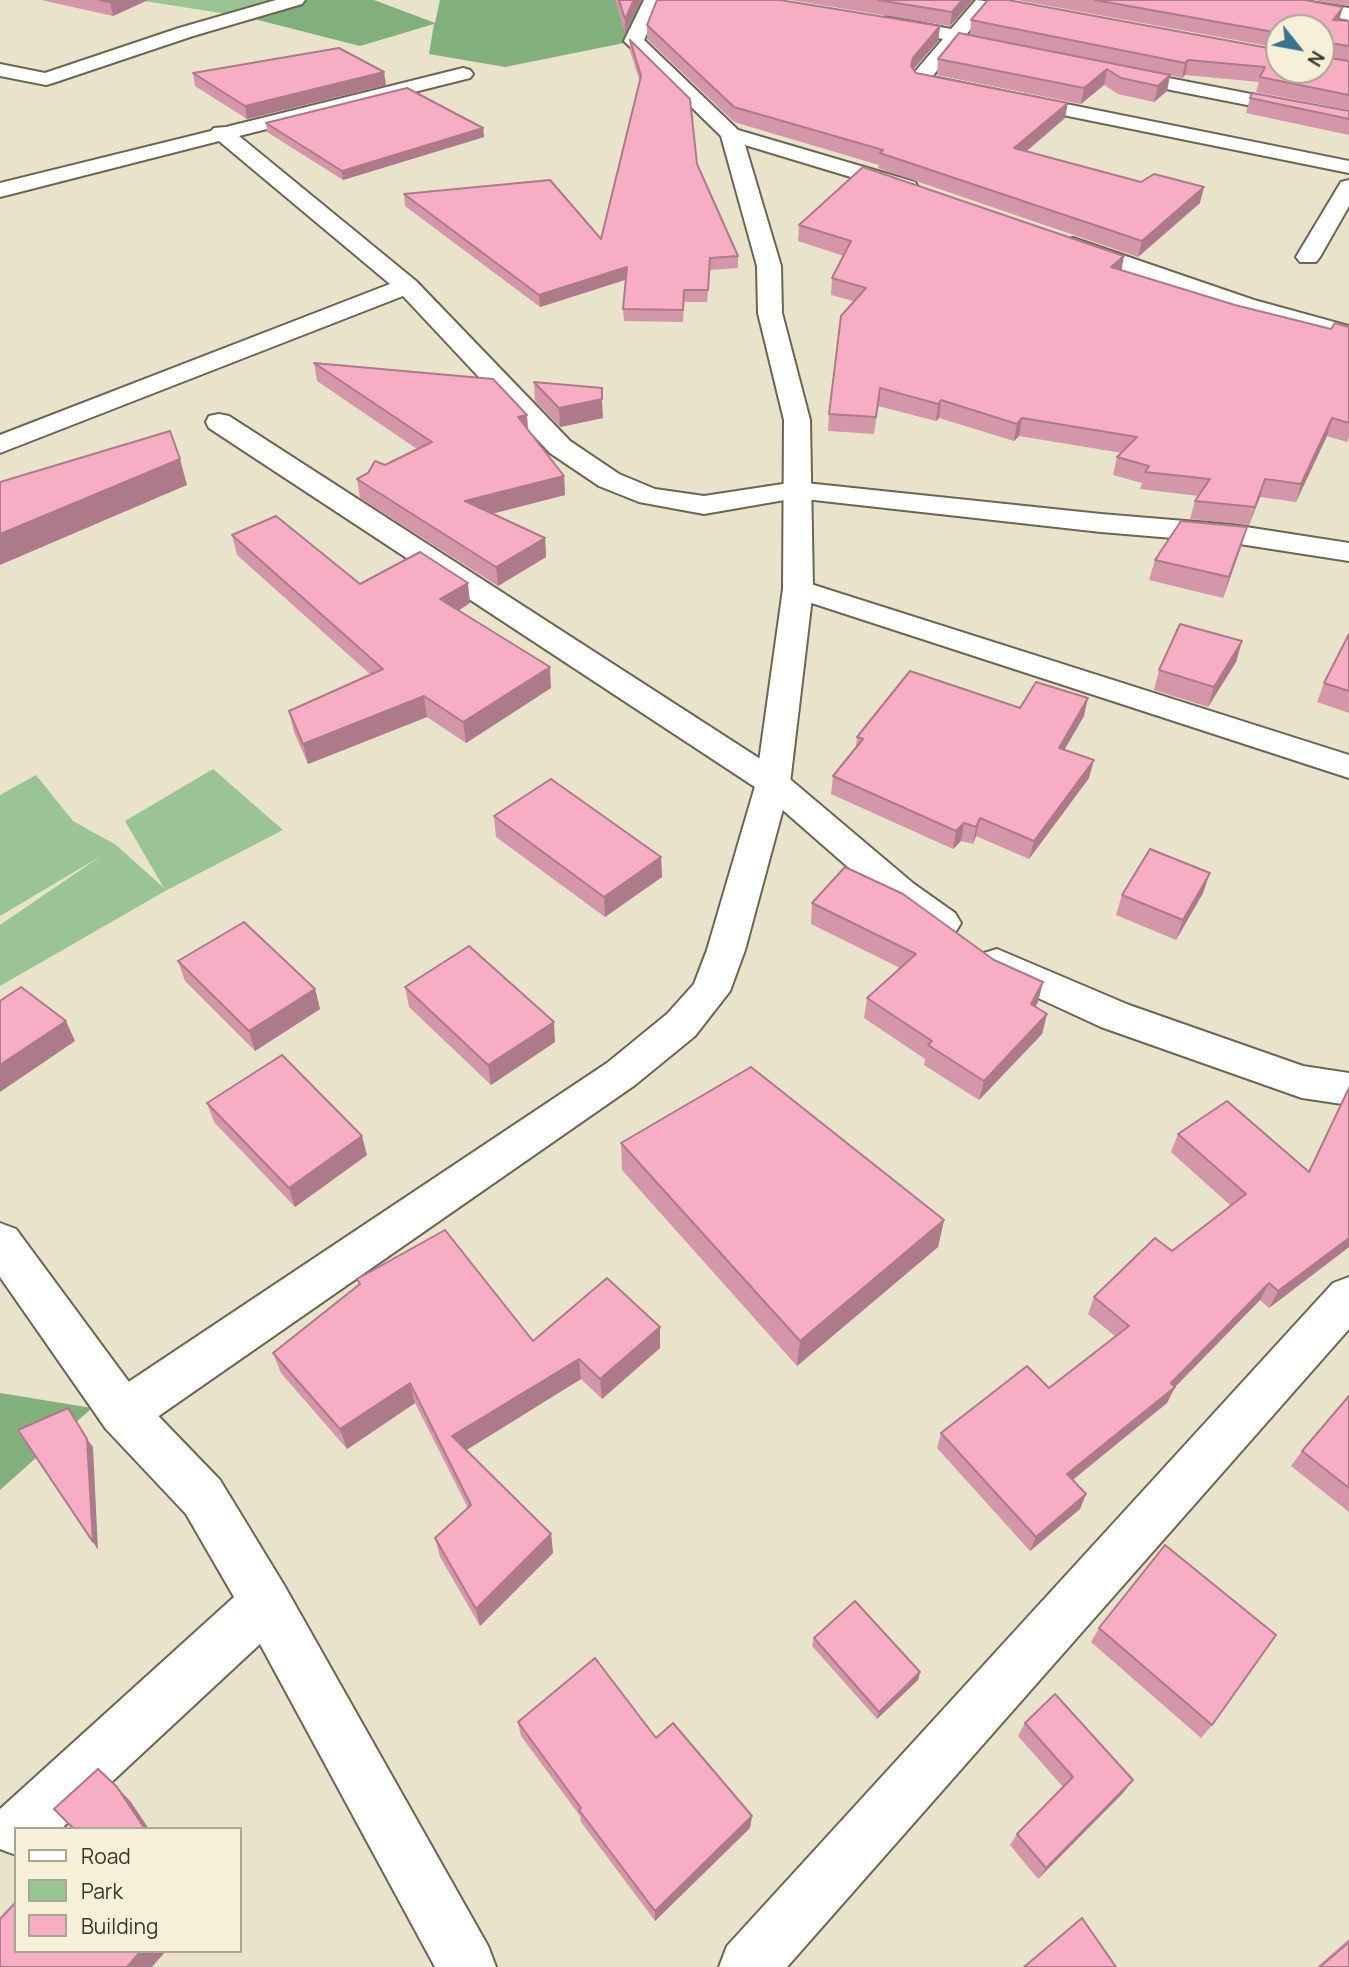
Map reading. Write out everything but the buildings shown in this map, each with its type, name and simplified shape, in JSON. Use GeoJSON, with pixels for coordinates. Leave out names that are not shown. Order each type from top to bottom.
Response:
{"type":"FeatureCollection","features":[{"type":"Feature","properties":{"kind":"street"},"geometry":{"type":"LineString","coordinates":[[0,70],[46,79],[186,32],[296,0]]}},
{"type":"Feature","properties":{"kind":"street"},"geometry":{"type":"LineString","coordinates":[[653,0],[634,41],[731,134],[930,196]]}},
{"type":"Feature","properties":{"kind":"street"},"geometry":{"type":"LineString","coordinates":[[1265,0],[1349,14]]}},
{"type":"Feature","properties":{"kind":"street"},"geometry":{"type":"LineString","coordinates":[[986,1],[923,74],[922,81],[1349,167]]}},
{"type":"Feature","properties":{"kind":"street"},"geometry":{"type":"LineString","coordinates":[[865,20],[955,35],[965,44],[1020,55]]}},
{"type":"Feature","properties":{"kind":"street"},"geometry":{"type":"LineString","coordinates":[[1102,71],[1349,119]]}},
{"type":"Feature","properties":{"kind":"street"},"geometry":{"type":"LineString","coordinates":[[0,190],[221,132],[463,74]]}},
{"type":"Feature","properties":{"kind":"street"},"geometry":{"type":"LineString","coordinates":[[221,132],[407,286],[560,447],[609,480],[649,496],[704,505],[796,490],[1101,523],[1233,534],[1349,552]]}},
{"type":"Feature","properties":{"kind":"street"},"geometry":{"type":"LineString","coordinates":[[123,1413],[621,1074],[681,1025],[710,991],[726,950],[773,783],[799,589],[797,420],[769,313],[769,266],[731,134]]}},
{"type":"Feature","properties":{"kind":"street"},"geometry":{"type":"LineString","coordinates":[[1308,257],[1349,187]]}},
{"type":"Feature","properties":{"kind":"street"},"geometry":{"type":"LineString","coordinates":[[1048,236],[1245,305],[1349,334]]}},
{"type":"Feature","properties":{"kind":"street"},"geometry":{"type":"LineString","coordinates":[[0,444],[407,286]]}},
{"type":"Feature","properties":{"kind":"street"},"geometry":{"type":"LineString","coordinates":[[219,422],[773,783],[901,893],[1004,968],[1115,1016],[1302,1082],[1349,1089]]}},
{"type":"Feature","properties":{"kind":"street"},"geometry":{"type":"LineString","coordinates":[[799,589],[1349,766]]}},
{"type":"Feature","properties":{"kind":"street"},"geometry":{"type":"LineString","coordinates":[[0,1242],[123,1413],[203,1497],[266,1603],[467,1967]]}},
{"type":"Feature","properties":{"kind":"street"},"geometry":{"type":"LineString","coordinates":[[748,1967],[1349,1297]]}},
{"type":"Feature","properties":{"kind":"street"},"geometry":{"type":"LineString","coordinates":[[22,1827],[266,1603]]}},
{"type":"Feature","properties":{"kind":"street"},"geometry":{"type":"LineString","coordinates":[[0,1847],[14,1834]]}},
{"type":"Feature","properties":{"kind":"green space"},"geometry":{"type":"Polygon","coordinates":[[[137,0],[286,0],[234,15],[137,0]]]}},
{"type":"Feature","properties":{"kind":"green space"},"geometry":{"type":"Polygon","coordinates":[[[304,0],[374,0],[435,23],[440,0],[648,0],[634,41],[505,67],[429,54],[434,24],[360,46],[250,18],[304,0]]]}},
{"type":"Feature","properties":{"kind":"green space"},"geometry":{"type":"Polygon","coordinates":[[[213,769],[283,830],[167,890],[0,986],[0,925],[101,856],[0,916],[0,795],[36,775],[73,821],[116,845],[164,888],[125,821],[213,769]]]}},
{"type":"Feature","properties":{"kind":"green space"},"geometry":{"type":"Polygon","coordinates":[[[0,1393],[92,1408],[0,1490],[0,1393]]]}}]}
